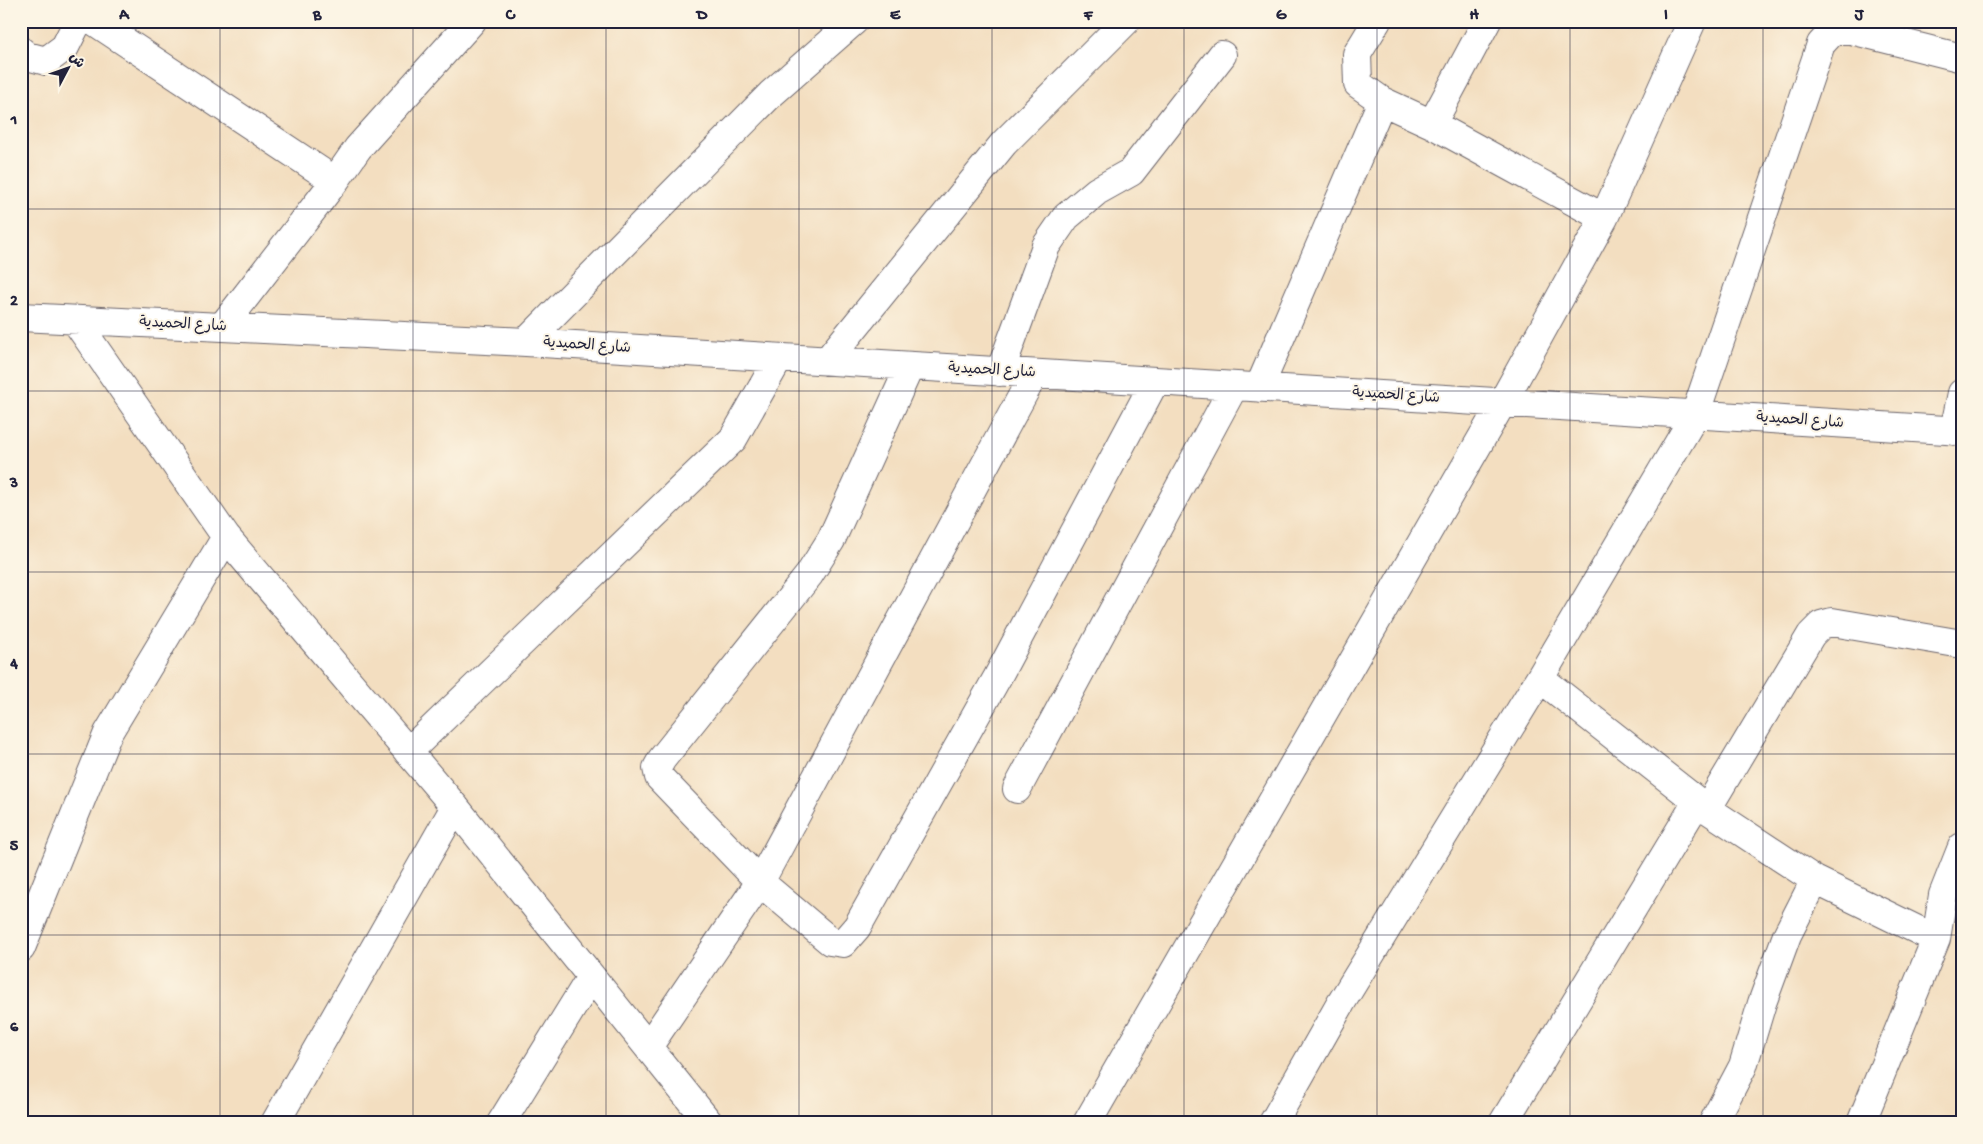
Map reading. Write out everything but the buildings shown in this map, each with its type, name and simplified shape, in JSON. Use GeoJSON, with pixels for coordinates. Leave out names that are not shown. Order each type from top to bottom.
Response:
{"type":"FeatureCollection","features":[{"type":"Feature","properties":{"kind":"street"},"geometry":{"type":"LineString","coordinates":[[21,51],[27,56],[46,61],[65,47],[78,21]]}},
{"type":"Feature","properties":{"kind":"street"},"geometry":{"type":"LineString","coordinates":[[94,21],[335,181]]}},
{"type":"Feature","properties":{"kind":"street"},"geometry":{"type":"LineString","coordinates":[[222,327],[335,181],[358,148],[472,21]]}},
{"type":"Feature","properties":{"kind":"street"},"geometry":{"type":"LineString","coordinates":[[526,342],[771,94],[854,21]]}},
{"type":"Feature","properties":{"kind":"street"},"geometry":{"type":"LineString","coordinates":[[827,361],[1004,143],[1126,21]]}},
{"type":"Feature","properties":{"kind":"street"},"geometry":{"type":"LineString","coordinates":[[1377,21],[1357,54],[1358,84],[1382,101],[1432,124],[1604,218]]}},
{"type":"Feature","properties":{"kind":"street"},"geometry":{"type":"LineString","coordinates":[[1432,124],[1487,21]]}},
{"type":"Feature","properties":{"kind":"street"},"geometry":{"type":"LineString","coordinates":[[1087,1123],[1502,403],[1604,218],[1692,21]]}},
{"type":"Feature","properties":{"kind":"street"},"geometry":{"type":"LineString","coordinates":[[1273,1123],[1341,1004],[1540,678],[1694,415],[1821,44],[1834,30],[1905,32],[1962,58]]}},
{"type":"Feature","properties":{"kind":"street"},"geometry":{"type":"LineString","coordinates":[[1000,372],[1046,246],[1066,217],[1097,191],[1131,172],[1222,55]]}},
{"type":"Feature","properties":{"kind":"street"},"geometry":{"type":"LineString","coordinates":[[1016,789],[1247,387],[1382,101]]}},
{"type":"Feature","properties":{"kind":"street","name":"شارع الحميدية"},"geometry":{"type":"LineString","coordinates":[[21,317],[526,342],[1958,431]]}},
{"type":"Feature","properties":{"kind":"street"},"geometry":{"type":"LineString","coordinates":[[75,320],[226,537],[455,807],[709,1123]]}},
{"type":"Feature","properties":{"kind":"street"},"geometry":{"type":"LineString","coordinates":[[408,752],[733,438],[779,358]]}},
{"type":"Feature","properties":{"kind":"street"},"geometry":{"type":"LineString","coordinates":[[910,366],[827,547],[809,575],[662,759],[657,768],[659,777],[760,882],[830,941],[843,943],[857,927],[997,678],[1155,381]]}},
{"type":"Feature","properties":{"kind":"street"},"geometry":{"type":"LineString","coordinates":[[648,1048],[760,882],[1034,374]]}},
{"type":"Feature","properties":{"kind":"street"},"geometry":{"type":"LineString","coordinates":[[1958,431],[1962,393]]}},
{"type":"Feature","properties":{"kind":"street"},"geometry":{"type":"LineString","coordinates":[[21,948],[108,733],[226,537]]}},
{"type":"Feature","properties":{"kind":"street"},"geometry":{"type":"LineString","coordinates":[[1503,1123],[1811,635],[1821,625],[1832,622],[1962,644]]}},
{"type":"Feature","properties":{"kind":"street"},"geometry":{"type":"LineString","coordinates":[[1540,678],[1702,806],[1815,880],[1936,939]]}},
{"type":"Feature","properties":{"kind":"street"},"geometry":{"type":"LineString","coordinates":[[275,1123],[455,807]]}},
{"type":"Feature","properties":{"kind":"street"},"geometry":{"type":"LineString","coordinates":[[1862,1123],[1952,900],[1962,847]]}},
{"type":"Feature","properties":{"kind":"street"},"geometry":{"type":"LineString","coordinates":[[1713,1123],[1743,1066],[1762,1003],[1787,935],[1815,880]]}},
{"type":"Feature","properties":{"kind":"street"},"geometry":{"type":"LineString","coordinates":[[501,1123],[591,977]]}}]}
